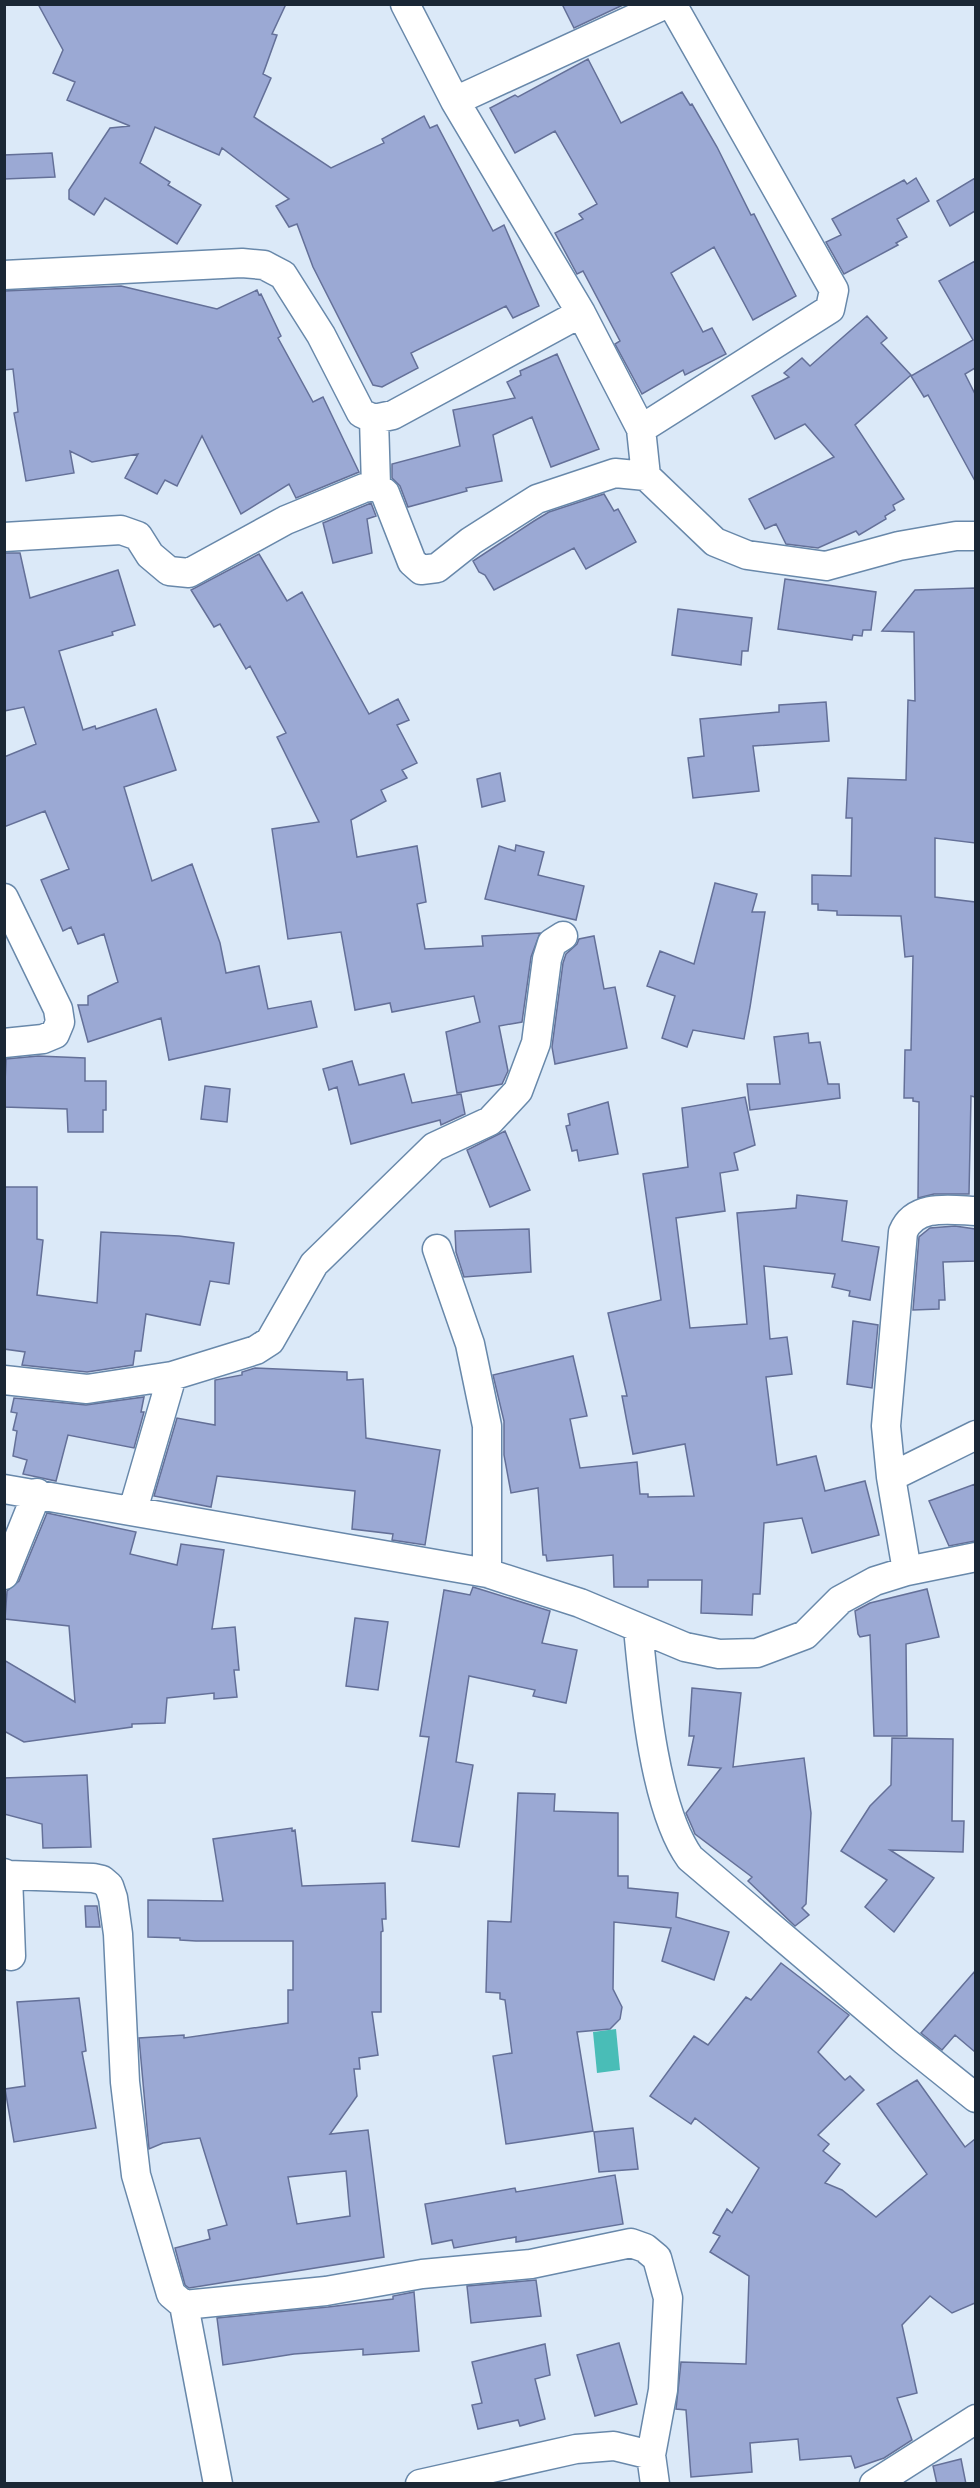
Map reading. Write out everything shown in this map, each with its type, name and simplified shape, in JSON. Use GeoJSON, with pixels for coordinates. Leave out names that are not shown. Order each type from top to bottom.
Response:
{"type":"FeatureCollection","features":[{"type":"Feature","properties":{"kind":"street"},"geometry":{"type":"LineString","coordinates":[[405,4],[455,101],[581,313],[641,429],[646,476]]}},
{"type":"Feature","properties":{"kind":"street"},"geometry":{"type":"LineString","coordinates":[[455,101],[666,4]]}},
{"type":"Feature","properties":{"kind":"street"},"geometry":{"type":"LineString","coordinates":[[641,429],[830,309],[834,290],[672,4]]}},
{"type":"Feature","properties":{"kind":"street"},"geometry":{"type":"LineString","coordinates":[[4,275],[242,263],[264,264],[283,275],[321,335],[361,413],[374,419],[393,415],[581,313]]}},
{"type":"Feature","properties":{"kind":"street"},"geometry":{"type":"LineString","coordinates":[[374,419],[376,486]]}},
{"type":"Feature","properties":{"kind":"street"},"geometry":{"type":"LineString","coordinates":[[4,537],[58,536],[121,530],[138,536],[150,555],[169,571],[189,573],[286,520],[364,488],[376,486],[385,493],[412,562],[422,570],[437,567],[471,541],[537,499],[615,473],[646,476],[715,542],[747,555],[826,566],[899,546],[956,536],[975,537]]}},
{"type":"Feature","properties":{"kind":"street"},"geometry":{"type":"LineString","coordinates":[[4,898],[58,1009],[60,1022],[55,1034],[43,1039],[4,1043]]}},
{"type":"Feature","properties":{"kind":"street"},"geometry":{"type":"LineString","coordinates":[[4,1380],[87,1389],[172,1376],[256,1350],[270,1341],[314,1264],[434,1147],[490,1121],[518,1091],[536,1043],[547,959],[552,943],[563,936]]}},
{"type":"Feature","properties":{"kind":"street"},"geometry":{"type":"LineString","coordinates":[[907,1571],[891,1477],[886,1426],[903,1232],[906,1225],[928,1211],[975,1211]]}},
{"type":"Feature","properties":{"kind":"street"},"geometry":{"type":"LineString","coordinates":[[437,1249],[470,1344],[487,1426],[487,1573]]}},
{"type":"Feature","properties":{"kind":"street"},"geometry":{"type":"LineString","coordinates":[[133,1510],[172,1376]]}},
{"type":"Feature","properties":{"kind":"street"},"geometry":{"type":"LineString","coordinates":[[891,1477],[975,1435]]}},
{"type":"Feature","properties":{"kind":"street"},"geometry":{"type":"LineString","coordinates":[[4,1489],[487,1573],[580,1603],[685,1647],[719,1654],[757,1653],[805,1635],[840,1600],[874,1581],[907,1571],[975,1557]]}},
{"type":"Feature","properties":{"kind":"street"},"geometry":{"type":"LineString","coordinates":[[4,1575],[37,1493]]}},
{"type":"Feature","properties":{"kind":"street"},"geometry":{"type":"LineString","coordinates":[[638,1628],[644,1689],[663,1795],[679,1843],[690,1858],[975,2098]]}},
{"type":"Feature","properties":{"kind":"street"},"geometry":{"type":"LineString","coordinates":[[11,1956],[6,1874],[93,1878],[109,1886],[118,1934],[125,2082],[136,2175],[171,2294],[184,2305],[218,2484]]}},
{"type":"Feature","properties":{"kind":"street"},"geometry":{"type":"LineString","coordinates":[[184,2305],[326,2291],[422,2274],[531,2264],[631,2243],[645,2248],[657,2258],[668,2298],[663,2390],[651,2455],[655,2484]]}},
{"type":"Feature","properties":{"kind":"street"},"geometry":{"type":"LineString","coordinates":[[874,2484],[975,2419]]}},
{"type":"Feature","properties":{"kind":"street"},"geometry":{"type":"LineString","coordinates":[[420,2484],[576,2450],[614,2446],[651,2455]]}},
{"type":"Feature","properties":{"kind":"shaded area"},"geometry":{"type":"Polygon","coordinates":[[[616,2029],[620,2070],[597,2073],[593,2032],[616,2029]]]}},
{"type":"Feature","properties":{"kind":"building"},"geometry":{"type":"Polygon","coordinates":[[[38,4],[286,4],[272,34],[277,35],[263,74],[271,78],[254,117],[331,168],[384,143],[382,139],[424,116],[430,128],[437,125],[493,231],[504,225],[539,306],[513,318],[506,306],[411,353],[418,368],[382,387],[373,385],[313,267],[297,224],[289,227],[276,206],[289,199],[222,148],[219,155],[155,127],[140,163],[170,182],[168,185],[201,205],[177,244],[105,198],[94,215],[69,199],[69,190],[110,128],[130,126],[67,100],[75,82],[53,73],[63,50],[38,4]]]}},
{"type":"Feature","properties":{"kind":"building"},"geometry":{"type":"Polygon","coordinates":[[[562,4],[625,4],[574,28],[562,4]]]}},
{"type":"Feature","properties":{"kind":"building"},"geometry":{"type":"Polygon","coordinates":[[[588,59],[621,123],[682,92],[690,105],[692,104],[717,147],[751,215],[754,214],[796,296],[753,320],[714,247],[671,273],[703,332],[712,328],[726,354],[685,375],[683,370],[642,394],[615,344],[620,341],[583,271],[577,274],[555,233],[583,219],[579,214],[597,204],[555,131],[515,153],[490,108],[515,95],[518,97],[588,59]]]}},
{"type":"Feature","properties":{"kind":"building"},"geometry":{"type":"Polygon","coordinates":[[[52,153],[55,177],[4,179],[4,155],[52,153]]]}},
{"type":"Feature","properties":{"kind":"building"},"geometry":{"type":"Polygon","coordinates":[[[916,178],[929,201],[897,219],[907,237],[896,243],[898,245],[844,274],[826,242],[841,235],[832,219],[904,180],[907,184],[916,178]]]}},
{"type":"Feature","properties":{"kind":"building"},"geometry":{"type":"Polygon","coordinates":[[[975,178],[975,211],[950,226],[937,201],[975,178]]]}},
{"type":"Feature","properties":{"kind":"building"},"geometry":{"type":"Polygon","coordinates":[[[975,261],[975,368],[965,374],[975,394],[975,481],[928,395],[924,397],[911,376],[973,340],[939,281],[975,261]]]}},
{"type":"Feature","properties":{"kind":"building"},"geometry":{"type":"Polygon","coordinates":[[[121,286],[217,309],[257,290],[281,336],[278,338],[313,402],[323,397],[359,472],[296,498],[289,484],[241,514],[202,436],[177,486],[165,480],[157,494],[125,478],[138,454],[92,462],[70,451],[74,473],[26,481],[14,413],[18,412],[13,369],[4,370],[4,291],[121,286]]]}},
{"type":"Feature","properties":{"kind":"building"},"geometry":{"type":"Polygon","coordinates":[[[867,316],[887,338],[881,343],[911,375],[855,425],[904,499],[893,505],[895,510],[885,516],[886,519],[859,535],[856,531],[818,548],[786,544],[776,524],[765,529],[749,499],[834,457],[805,424],[775,439],[752,396],[789,377],[784,373],[802,358],[810,366],[867,316]]]}},
{"type":"Feature","properties":{"kind":"building"},"geometry":{"type":"Polygon","coordinates":[[[557,354],[599,449],[551,467],[532,417],[493,435],[502,481],[466,488],[467,491],[408,507],[400,486],[392,478],[392,464],[460,446],[453,410],[515,398],[507,382],[521,375],[520,371],[557,354]]]}},
{"type":"Feature","properties":{"kind":"building"},"geometry":{"type":"Polygon","coordinates":[[[604,494],[614,511],[618,509],[636,542],[586,569],[574,548],[494,590],[485,575],[479,572],[473,561],[534,521],[549,512],[604,494]]]}},
{"type":"Feature","properties":{"kind":"building"},"geometry":{"type":"Polygon","coordinates":[[[371,503],[376,516],[367,519],[372,553],[333,563],[323,523],[371,503]]]}},
{"type":"Feature","properties":{"kind":"building"},"geometry":{"type":"Polygon","coordinates":[[[4,553],[20,553],[30,598],[118,570],[135,625],[112,632],[113,635],[59,651],[83,730],[95,726],[96,729],[156,709],[176,770],[124,787],[152,881],[192,864],[220,943],[226,973],[259,966],[268,1009],[311,1001],[317,1027],[169,1060],[161,1018],[88,1042],[78,1005],[88,1005],[88,996],[118,982],[104,934],[78,944],[71,927],[63,931],[41,880],[69,869],[45,811],[4,827],[4,757],[36,744],[24,707],[4,711],[4,553]]]}},
{"type":"Feature","properties":{"kind":"building"},"geometry":{"type":"Polygon","coordinates":[[[259,554],[287,601],[302,592],[369,714],[398,699],[409,720],[397,725],[417,763],[402,770],[407,778],[381,790],[386,801],[351,820],[357,857],[417,846],[426,902],[417,904],[425,949],[483,946],[482,936],[540,933],[531,957],[522,1022],[499,1026],[508,1071],[502,1084],[457,1093],[446,1032],[480,1022],[474,996],[392,1012],[390,1003],[355,1010],[341,932],[288,939],[272,829],[319,822],[277,737],[286,733],[250,666],[246,669],[220,624],[214,627],[191,590],[259,554]]]}},
{"type":"Feature","properties":{"kind":"building"},"geometry":{"type":"Polygon","coordinates":[[[785,579],[876,592],[871,630],[863,630],[862,636],[853,635],[852,640],[778,629],[785,579]]]}},
{"type":"Feature","properties":{"kind":"building"},"geometry":{"type":"Polygon","coordinates":[[[975,588],[975,843],[935,838],[935,897],[975,902],[975,1097],[971,1096],[969,1194],[934,1194],[918,1198],[919,1102],[913,1101],[913,1098],[904,1098],[905,1050],[911,1050],[913,956],[905,957],[901,916],[837,915],[837,911],[818,910],[818,904],[812,904],[812,875],[851,876],[852,818],[846,818],[848,778],[906,780],[908,700],[915,701],[914,632],[882,631],[915,590],[975,588]]]}},
{"type":"Feature","properties":{"kind":"building"},"geometry":{"type":"Polygon","coordinates":[[[678,609],[752,618],[748,651],[742,651],[741,665],[672,655],[678,609]]]}},
{"type":"Feature","properties":{"kind":"building"},"geometry":{"type":"Polygon","coordinates":[[[826,702],[829,741],[753,746],[759,791],[693,798],[688,758],[704,756],[700,719],[779,712],[779,705],[826,702]]]}},
{"type":"Feature","properties":{"kind":"building"},"geometry":{"type":"Polygon","coordinates":[[[500,773],[505,801],[482,807],[477,779],[500,773]]]}},
{"type":"Feature","properties":{"kind":"building"},"geometry":{"type":"Polygon","coordinates":[[[516,845],[544,852],[538,875],[584,886],[576,920],[485,899],[499,846],[515,851],[516,845]]]}},
{"type":"Feature","properties":{"kind":"building"},"geometry":{"type":"Polygon","coordinates":[[[715,883],[757,894],[752,912],[765,912],[750,1007],[744,1039],[693,1030],[687,1047],[662,1038],[675,996],[647,986],[660,951],[694,964],[715,883]]]}},
{"type":"Feature","properties":{"kind":"building"},"geometry":{"type":"Polygon","coordinates":[[[594,936],[604,989],[615,987],[627,1048],[555,1064],[552,1047],[563,963],[566,954],[579,939],[594,936]]]}},
{"type":"Feature","properties":{"kind":"building"},"geometry":{"type":"Polygon","coordinates":[[[808,1033],[809,1043],[820,1042],[828,1084],[839,1084],[840,1098],[750,1110],[747,1084],[780,1084],[774,1037],[808,1033]]]}},
{"type":"Feature","properties":{"kind":"building"},"geometry":{"type":"Polygon","coordinates":[[[38,1056],[85,1058],[85,1081],[106,1081],[103,1132],[68,1132],[67,1109],[4,1107],[6,1059],[38,1056]]]}},
{"type":"Feature","properties":{"kind":"building"},"geometry":{"type":"Polygon","coordinates":[[[352,1061],[359,1085],[404,1074],[412,1103],[461,1094],[465,1114],[441,1125],[440,1120],[351,1144],[337,1087],[329,1090],[323,1069],[352,1061]]]}},
{"type":"Feature","properties":{"kind":"building"},"geometry":{"type":"Polygon","coordinates":[[[205,1086],[230,1089],[227,1122],[201,1119],[205,1086]]]}},
{"type":"Feature","properties":{"kind":"building"},"geometry":{"type":"Polygon","coordinates":[[[745,1097],[755,1145],[734,1153],[738,1170],[720,1173],[725,1211],[676,1218],[690,1328],[747,1324],[737,1213],[796,1208],[797,1195],[847,1201],[842,1241],[879,1247],[870,1300],[849,1296],[850,1291],[832,1287],[835,1274],[764,1266],[770,1339],[787,1337],[792,1374],[766,1377],[777,1465],[816,1456],[825,1491],[865,1481],[879,1535],[812,1553],[802,1518],[764,1523],[760,1594],[753,1594],[752,1615],[701,1613],[702,1580],[648,1580],[648,1587],[614,1587],[613,1555],[547,1561],[546,1555],[543,1555],[538,1488],[511,1493],[504,1455],[504,1421],[493,1375],[573,1356],[587,1416],[570,1419],[580,1468],[637,1462],[640,1494],[648,1494],[648,1497],[694,1496],[685,1444],[633,1454],[622,1396],[627,1396],[608,1313],[661,1300],[643,1174],[688,1167],[682,1108],[745,1097]]]}},
{"type":"Feature","properties":{"kind":"building"},"geometry":{"type":"Polygon","coordinates":[[[608,1102],[618,1154],[579,1161],[577,1150],[572,1151],[566,1126],[570,1125],[568,1114],[608,1102]]]}},
{"type":"Feature","properties":{"kind":"building"},"geometry":{"type":"Polygon","coordinates":[[[505,1131],[530,1190],[490,1207],[467,1150],[505,1131]]]}},
{"type":"Feature","properties":{"kind":"building"},"geometry":{"type":"Polygon","coordinates":[[[4,1187],[37,1187],[37,1239],[43,1240],[37,1295],[97,1303],[101,1232],[179,1236],[234,1243],[229,1284],[210,1281],[200,1325],[146,1314],[141,1351],[135,1351],[133,1365],[87,1372],[22,1365],[25,1352],[4,1349],[4,1187]]]}},
{"type":"Feature","properties":{"kind":"building"},"geometry":{"type":"Polygon","coordinates":[[[955,1226],[975,1229],[975,1261],[943,1262],[945,1300],[939,1300],[939,1309],[913,1310],[919,1237],[930,1228],[955,1226]]]}},
{"type":"Feature","properties":{"kind":"building"},"geometry":{"type":"Polygon","coordinates":[[[529,1229],[531,1272],[464,1277],[456,1252],[455,1231],[529,1229]]]}},
{"type":"Feature","properties":{"kind":"building"},"geometry":{"type":"Polygon","coordinates":[[[853,1321],[878,1325],[872,1388],[847,1384],[853,1321]]]}},
{"type":"Feature","properties":{"kind":"building"},"geometry":{"type":"Polygon","coordinates":[[[255,1368],[347,1372],[347,1380],[363,1379],[366,1438],[440,1450],[425,1545],[392,1540],[393,1534],[352,1529],[355,1491],[217,1476],[211,1507],[154,1496],[177,1418],[215,1425],[215,1380],[242,1375],[242,1372],[255,1368]]]}},
{"type":"Feature","properties":{"kind":"building"},"geometry":{"type":"Polygon","coordinates":[[[144,1397],[141,1412],[144,1412],[134,1448],[68,1435],[56,1481],[23,1474],[27,1460],[13,1456],[17,1431],[13,1430],[17,1413],[11,1412],[14,1398],[86,1405],[144,1397]]]}},
{"type":"Feature","properties":{"kind":"building"},"geometry":{"type":"Polygon","coordinates":[[[975,1484],[975,1541],[949,1546],[929,1501],[975,1484]]]}},
{"type":"Feature","properties":{"kind":"building"},"geometry":{"type":"Polygon","coordinates":[[[47,1513],[136,1532],[130,1554],[177,1565],[181,1544],[224,1550],[212,1629],[235,1627],[239,1670],[234,1670],[237,1697],[214,1699],[214,1693],[167,1698],[165,1723],[132,1724],[132,1727],[24,1742],[4,1731],[4,1660],[75,1702],[69,1626],[5,1619],[7,1591],[19,1581],[47,1513]]]}},
{"type":"Feature","properties":{"kind":"building"},"geometry":{"type":"Polygon","coordinates":[[[473,1587],[550,1611],[542,1643],[577,1650],[566,1703],[533,1696],[535,1690],[469,1676],[456,1762],[473,1765],[459,1847],[412,1841],[429,1737],[420,1736],[444,1590],[470,1595],[473,1587]]]}},
{"type":"Feature","properties":{"kind":"building"},"geometry":{"type":"Polygon","coordinates":[[[927,1589],[939,1637],[906,1644],[907,1736],[874,1736],[870,1635],[860,1637],[858,1634],[855,1611],[870,1603],[927,1589]]]}},
{"type":"Feature","properties":{"kind":"building"},"geometry":{"type":"Polygon","coordinates":[[[355,1618],[388,1622],[378,1690],[346,1686],[355,1618]]]}},
{"type":"Feature","properties":{"kind":"building"},"geometry":{"type":"Polygon","coordinates":[[[692,1688],[741,1693],[733,1767],[804,1758],[811,1813],[806,1904],[802,1908],[809,1915],[795,1926],[748,1881],[752,1877],[695,1834],[686,1813],[721,1768],[688,1765],[694,1736],[689,1736],[692,1688]]]}},
{"type":"Feature","properties":{"kind":"building"},"geometry":{"type":"Polygon","coordinates":[[[892,1738],[953,1739],[952,1821],[964,1821],[963,1852],[890,1850],[934,1878],[894,1932],[865,1907],[887,1880],[841,1851],[870,1806],[891,1785],[892,1738]]]}},
{"type":"Feature","properties":{"kind":"building"},"geometry":{"type":"Polygon","coordinates":[[[87,1775],[91,1847],[43,1848],[42,1824],[4,1814],[4,1778],[87,1775]]]}},
{"type":"Feature","properties":{"kind":"building"},"geometry":{"type":"Polygon","coordinates":[[[518,1793],[555,1794],[554,1811],[618,1813],[618,1876],[628,1876],[628,1888],[678,1893],[676,1917],[729,1932],[714,1980],[662,1961],[671,1928],[614,1922],[613,1989],[622,2007],[620,2019],[610,2029],[577,2032],[593,2131],[506,2144],[493,2056],[512,2053],[505,2000],[500,1999],[500,1993],[486,1992],[488,1921],[511,1922],[518,1793]]]}},
{"type":"Feature","properties":{"kind":"building"},"geometry":{"type":"Polygon","coordinates":[[[292,1828],[292,1831],[295,1830],[302,1886],[385,1883],[386,1919],[382,1919],[383,1931],[381,1932],[381,2012],[372,2012],[378,2055],[359,2058],[360,2069],[354,2069],[357,2096],[330,2134],[368,2130],[384,2257],[189,2288],[185,2285],[175,2248],[210,2239],[208,2230],[227,2225],[200,2138],[163,2143],[149,2149],[139,2038],[184,2035],[184,2038],[288,2023],[288,1990],[293,1990],[293,1941],[196,1941],[148,1937],[148,1900],[223,1901],[213,1839],[292,1828]],[[346,2171],[288,2177],[297,2224],[350,2216],[346,2171]]]}},
{"type":"Feature","properties":{"kind":"building"},"geometry":{"type":"Polygon","coordinates":[[[85,1906],[97,1906],[100,1927],[86,1927],[85,1906]]]}},
{"type":"Feature","properties":{"kind":"building"},"geometry":{"type":"Polygon","coordinates":[[[781,1963],[849,2015],[818,2052],[845,2080],[850,2076],[864,2090],[818,2135],[829,2144],[823,2151],[840,2164],[825,2183],[842,2190],[876,2217],[927,2174],[877,2104],[917,2080],[965,2147],[975,2139],[975,2303],[952,2313],[930,2296],[902,2325],[917,2393],[897,2398],[912,2440],[884,2458],[855,2468],[851,2456],[800,2460],[798,2439],[750,2443],[752,2472],[691,2477],[686,2410],[676,2409],[681,2362],[746,2364],[749,2276],[710,2252],[720,2236],[713,2233],[727,2209],[732,2213],[759,2168],[695,2118],[691,2124],[650,2096],[694,2036],[708,2045],[746,1997],[751,2000],[781,1963]]]}},
{"type":"Feature","properties":{"kind":"building"},"geometry":{"type":"Polygon","coordinates":[[[975,1971],[975,2052],[955,2035],[942,2050],[921,2033],[975,1971]]]}},
{"type":"Feature","properties":{"kind":"building"},"geometry":{"type":"Polygon","coordinates":[[[79,1998],[86,2051],[82,2052],[96,2128],[14,2142],[5,2089],[25,2086],[17,2002],[79,1998]]]}},
{"type":"Feature","properties":{"kind":"building"},"geometry":{"type":"Polygon","coordinates":[[[633,2128],[638,2169],[599,2172],[594,2132],[633,2128]]]}},
{"type":"Feature","properties":{"kind":"building"},"geometry":{"type":"Polygon","coordinates":[[[615,2175],[623,2224],[516,2242],[516,2237],[454,2248],[452,2240],[432,2244],[425,2204],[515,2188],[516,2192],[615,2175]]]}},
{"type":"Feature","properties":{"kind":"building"},"geometry":{"type":"Polygon","coordinates":[[[536,2280],[541,2316],[471,2323],[467,2286],[536,2280]]]}},
{"type":"Feature","properties":{"kind":"building"},"geometry":{"type":"Polygon","coordinates":[[[414,2292],[419,2351],[363,2355],[363,2349],[294,2354],[223,2365],[217,2318],[393,2299],[393,2296],[414,2292]]]}},
{"type":"Feature","properties":{"kind":"building"},"geometry":{"type":"Polygon","coordinates":[[[619,2343],[637,2404],[595,2416],[577,2355],[619,2343]]]}},
{"type":"Feature","properties":{"kind":"building"},"geometry":{"type":"Polygon","coordinates":[[[545,2344],[550,2375],[535,2379],[545,2419],[520,2426],[518,2420],[478,2429],[472,2405],[482,2403],[472,2362],[545,2344]]]}},
{"type":"Feature","properties":{"kind":"building"},"geometry":{"type":"Polygon","coordinates":[[[961,2459],[966,2484],[937,2484],[933,2466],[961,2459]]]}}]}
